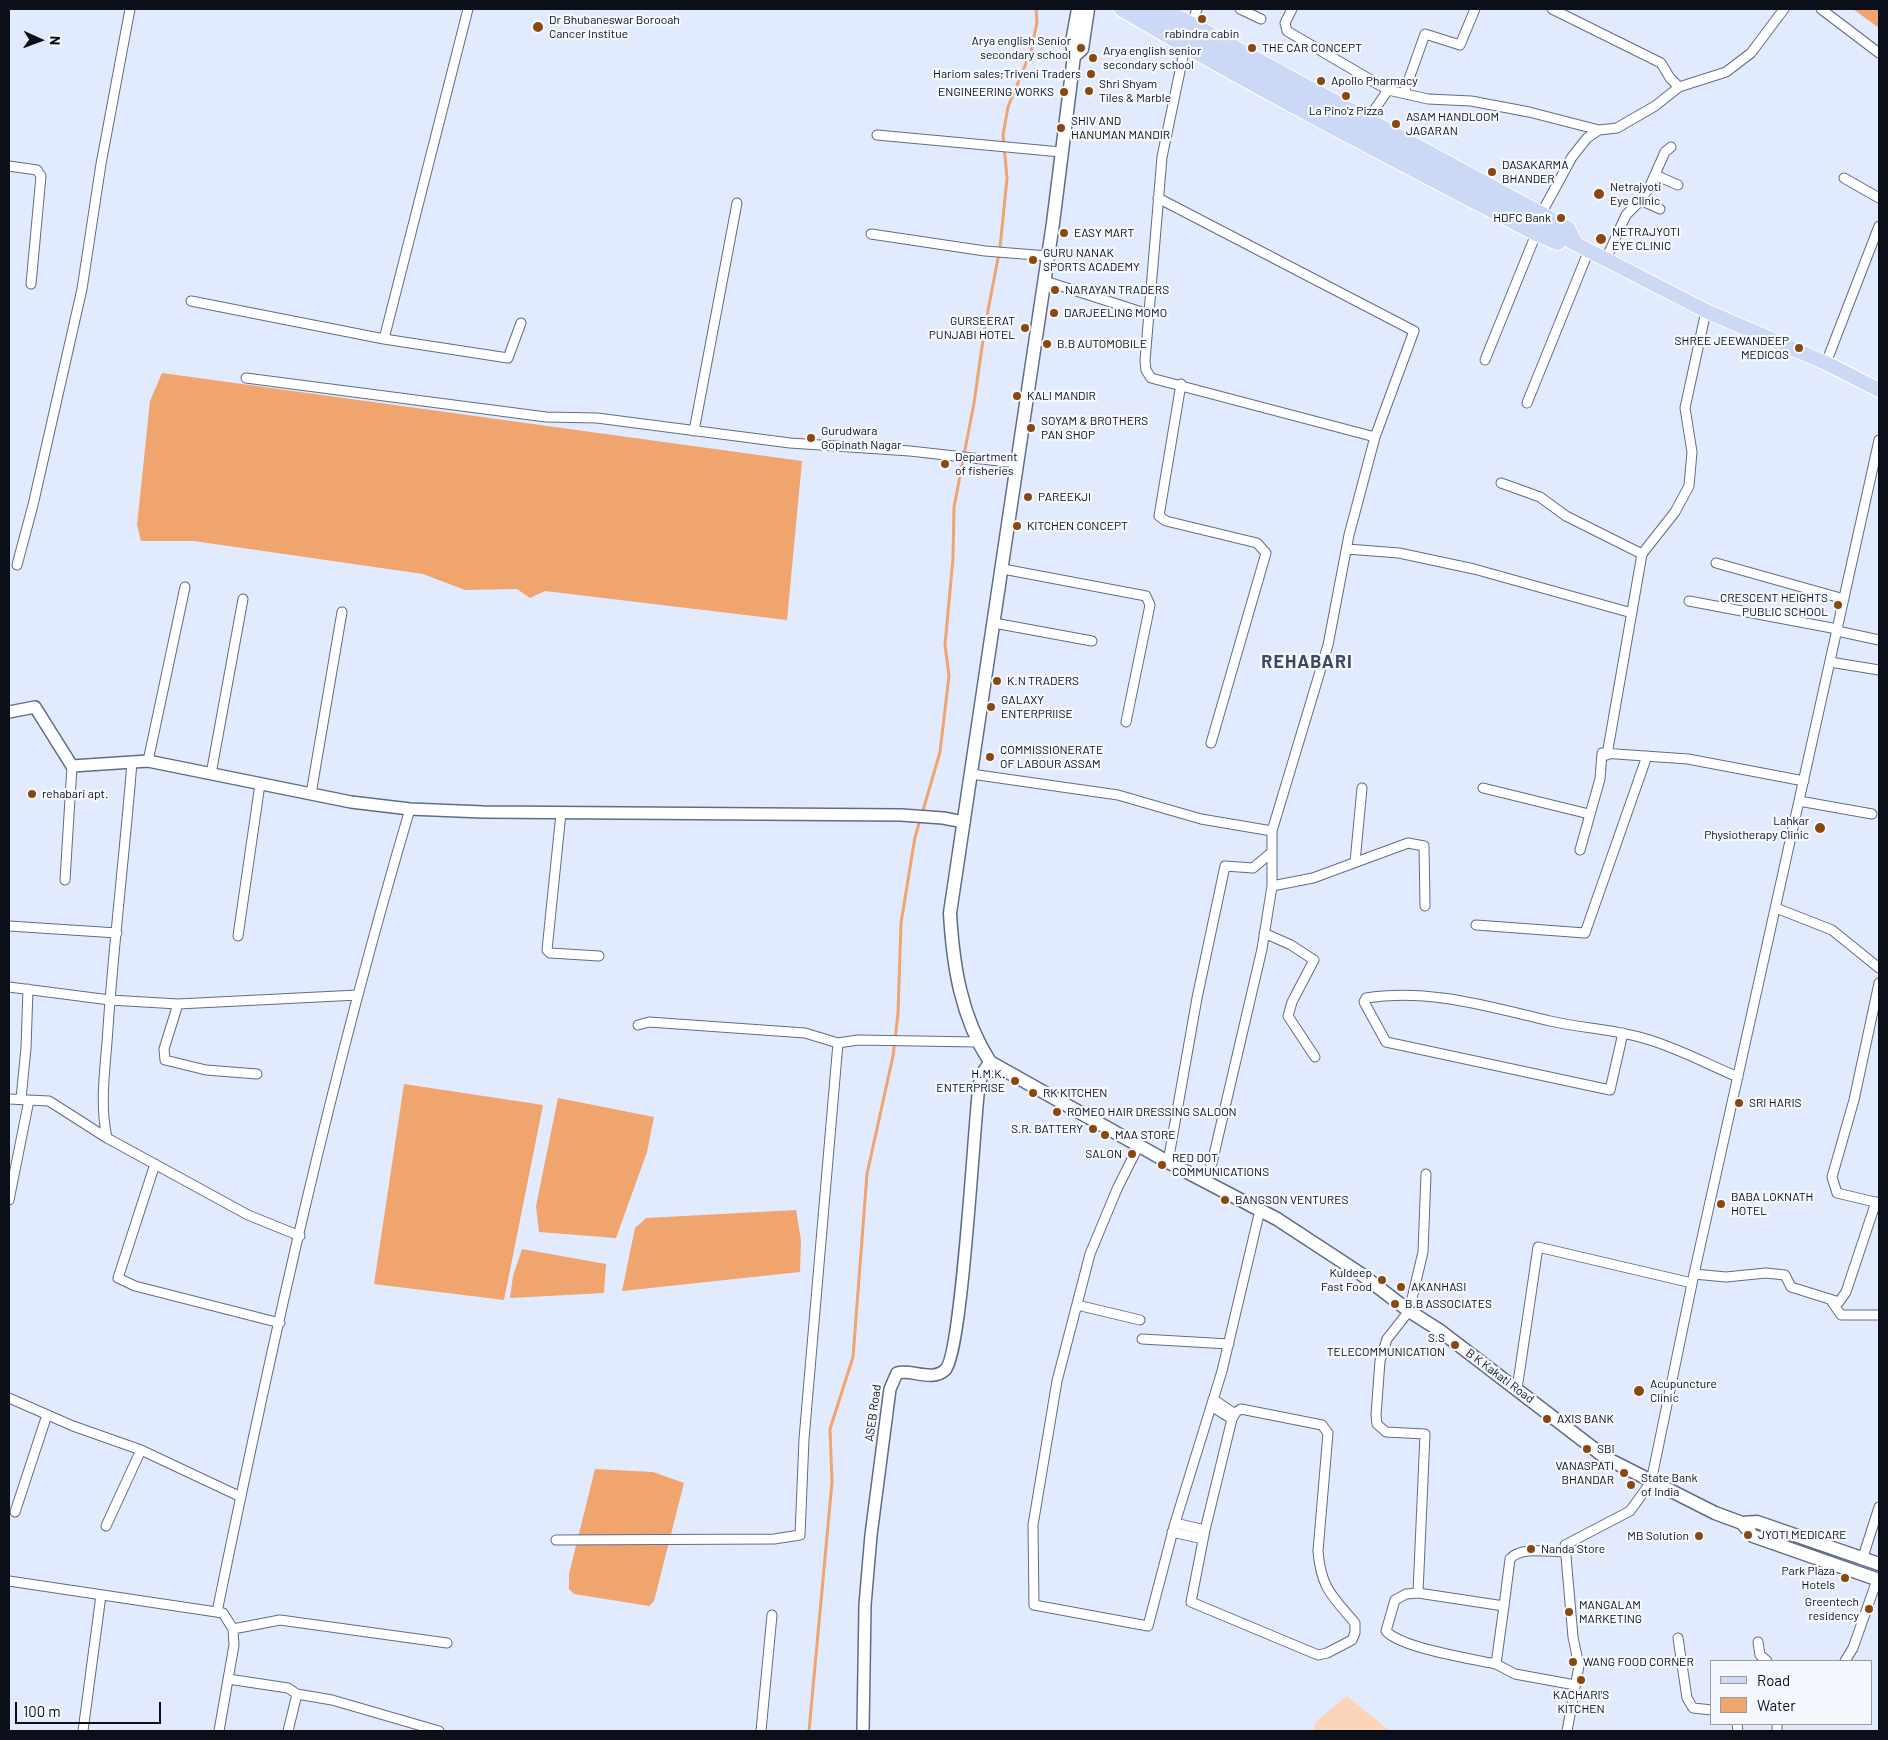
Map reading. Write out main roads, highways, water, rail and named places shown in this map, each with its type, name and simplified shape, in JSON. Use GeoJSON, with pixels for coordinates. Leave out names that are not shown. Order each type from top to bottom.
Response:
{"type":"FeatureCollection","features":[{"type":"Feature","properties":{"kind":"main road"},"geometry":{"type":"LineString","coordinates":[[1074,56],[1072,42],[1078,9]]}},
{"type":"Feature","properties":{"kind":"main road"},"geometry":{"type":"LineString","coordinates":[[1074,56],[1082,49],[1088,9]]}},
{"type":"Feature","properties":{"kind":"main road"},"geometry":{"type":"LineString","coordinates":[[1121,9],[1186,47],[1360,142],[1536,234],[1565,246],[1576,244]]}},
{"type":"Feature","properties":{"kind":"main road"},"geometry":{"type":"LineString","coordinates":[[1141,9],[1576,244],[1706,310],[1826,363],[1879,390]]}},
{"type":"Feature","properties":{"kind":"main road"},"geometry":{"type":"LineString","coordinates":[[1164,9],[1568,228],[1576,244]]}},
{"type":"Feature","properties":{"kind":"main road","name":"B K Kakati Road"},"geometry":{"type":"LineString","coordinates":[[1074,56],[1045,281],[950,913],[953,961],[967,1016],[977,1042],[990,1062],[1168,1162],[1260,1210],[1361,1274],[1408,1311],[1439,1330],[1606,1458],[1715,1513],[1742,1522],[1758,1522],[1862,1560],[1879,1564]]}},
{"type":"Feature","properties":{"kind":"main road"},"geometry":{"type":"LineString","coordinates":[[1742,1522],[1753,1536],[1878,1580]]}},
{"type":"Feature","properties":{"kind":"water"},"geometry":{"type":"Polygon","coordinates":[[[1853,9],[1879,9],[1879,28],[1853,9]]]}},
{"type":"Feature","properties":{"kind":"water"},"geometry":{"type":"Polygon","coordinates":[[[162,373],[802,461],[787,620],[545,591],[530,598],[517,589],[465,590],[423,574],[194,541],[141,541],[137,525],[150,401],[162,373]]]}},
{"type":"Feature","properties":{"kind":"water"},"geometry":{"type":"Polygon","coordinates":[[[404,1084],[543,1105],[504,1300],[374,1284],[404,1084]]]}},
{"type":"Feature","properties":{"kind":"water"},"geometry":{"type":"Polygon","coordinates":[[[558,1098],[654,1117],[647,1152],[616,1238],[539,1232],[536,1206],[558,1098]]]}},
{"type":"Feature","properties":{"kind":"water"},"geometry":{"type":"Polygon","coordinates":[[[796,1210],[801,1240],[800,1272],[622,1291],[635,1228],[646,1218],[796,1210]]]}},
{"type":"Feature","properties":{"kind":"water"},"geometry":{"type":"Polygon","coordinates":[[[522,1249],[606,1264],[604,1293],[510,1298],[513,1276],[522,1249]]]}},
{"type":"Feature","properties":{"kind":"water"},"geometry":{"type":"Polygon","coordinates":[[[595,1469],[653,1472],[684,1483],[654,1601],[649,1606],[574,1594],[569,1589],[569,1574],[595,1469]]]}},
{"type":"Feature","properties":{"kind":"waterway"},"geometry":{"type":"LineString","coordinates":[[922,814],[940,752],[949,676],[945,645],[953,558],[954,507],[974,403],[985,326],[1000,248],[1007,178],[1003,135],[1008,107],[1031,51],[1037,22],[1036,9]]}},
{"type":"Feature","properties":{"kind":"waterway"},"geometry":{"type":"LineString","coordinates":[[809,1731],[832,1482],[830,1429],[853,1357],[867,1174],[893,1056],[898,1014],[901,923],[915,837],[920,820]]}},
{"type":"Feature","properties":{"kind":"place","name":"rabindra cabin"},"geometry":{"type":"Point","coordinates":[1202,19]}},
{"type":"Feature","properties":{"kind":"place","name":"Dr Bhubaneswar Borooah Cancer Institue"},"geometry":{"type":"Point","coordinates":[538,27]}},
{"type":"Feature","properties":{"kind":"place","name":"Arya english Senior secondary school"},"geometry":{"type":"Point","coordinates":[1081,48]}},
{"type":"Feature","properties":{"kind":"place","name":"THE CAR CONCEPT"},"geometry":{"type":"Point","coordinates":[1252,48]}},
{"type":"Feature","properties":{"kind":"place","name":"Arya english senior secondary school"},"geometry":{"type":"Point","coordinates":[1093,58]}},
{"type":"Feature","properties":{"kind":"place","name":"Hariom sales;Triveni Traders"},"geometry":{"type":"Point","coordinates":[1091,74]}},
{"type":"Feature","properties":{"kind":"place","name":"Apollo Pharmacy"},"geometry":{"type":"Point","coordinates":[1321,81]}},
{"type":"Feature","properties":{"kind":"place","name":"Shri Shyam Tiles & Marble"},"geometry":{"type":"Point","coordinates":[1089,91]}},
{"type":"Feature","properties":{"kind":"place","name":"ENGINEERING WORKS"},"geometry":{"type":"Point","coordinates":[1064,92]}},
{"type":"Feature","properties":{"kind":"place","name":"La Pino'z Pizza"},"geometry":{"type":"Point","coordinates":[1346,96]}},
{"type":"Feature","properties":{"kind":"place","name":"ASAM HANDLOOM JAGARAN"},"geometry":{"type":"Point","coordinates":[1396,124]}},
{"type":"Feature","properties":{"kind":"place","name":"SHIV AND HANUMAN MANDIR"},"geometry":{"type":"Point","coordinates":[1061,128]}},
{"type":"Feature","properties":{"kind":"place","name":"DASAKARMA BHANDER"},"geometry":{"type":"Point","coordinates":[1492,172]}},
{"type":"Feature","properties":{"kind":"place","name":"Netrajyoti Eye Clinic"},"geometry":{"type":"Point","coordinates":[1599,194]}},
{"type":"Feature","properties":{"kind":"place","name":"HDFC Bank"},"geometry":{"type":"Point","coordinates":[1561,218]}},
{"type":"Feature","properties":{"kind":"place","name":"EASY MART"},"geometry":{"type":"Point","coordinates":[1064,233]}},
{"type":"Feature","properties":{"kind":"place","name":"NETRAJYOTI EYE CLINIC"},"geometry":{"type":"Point","coordinates":[1601,239]}},
{"type":"Feature","properties":{"kind":"place","name":"GURU NANAK SPORTS ACADEMY"},"geometry":{"type":"Point","coordinates":[1033,260]}},
{"type":"Feature","properties":{"kind":"place","name":"NARAYAN TRADERS"},"geometry":{"type":"Point","coordinates":[1055,290]}},
{"type":"Feature","properties":{"kind":"place","name":"DARJEELING MOMO"},"geometry":{"type":"Point","coordinates":[1054,313]}},
{"type":"Feature","properties":{"kind":"place","name":"GURSEERAT PUNJABI HOTEL"},"geometry":{"type":"Point","coordinates":[1025,328]}},
{"type":"Feature","properties":{"kind":"place","name":"B.B AUTOMOBILE"},"geometry":{"type":"Point","coordinates":[1047,344]}},
{"type":"Feature","properties":{"kind":"place","name":"SHREE JEEWANDEEP MEDICOS"},"geometry":{"type":"Point","coordinates":[1799,348]}},
{"type":"Feature","properties":{"kind":"place","name":"KALI MANDIR"},"geometry":{"type":"Point","coordinates":[1017,396]}},
{"type":"Feature","properties":{"kind":"place","name":"SOYAM & BROTHERS PAN SHOP"},"geometry":{"type":"Point","coordinates":[1031,428]}},
{"type":"Feature","properties":{"kind":"place","name":"Gurudwara Gopinath Nagar"},"geometry":{"type":"Point","coordinates":[811,438]}},
{"type":"Feature","properties":{"kind":"place","name":"Department of fisheries"},"geometry":{"type":"Point","coordinates":[945,464]}},
{"type":"Feature","properties":{"kind":"place","name":"PAREEKJI"},"geometry":{"type":"Point","coordinates":[1028,497]}},
{"type":"Feature","properties":{"kind":"place","name":"KITCHEN CONCEPT"},"geometry":{"type":"Point","coordinates":[1017,526]}},
{"type":"Feature","properties":{"kind":"place","name":"CRESCENT HEIGHTS PUBLIC SCHOOL"},"geometry":{"type":"Point","coordinates":[1838,605]}},
{"type":"Feature","properties":{"kind":"place","name":"K.N TRADERS"},"geometry":{"type":"Point","coordinates":[997,681]}},
{"type":"Feature","properties":{"kind":"place","name":"GALAXY ENTERPRIISE"},"geometry":{"type":"Point","coordinates":[991,707]}},
{"type":"Feature","properties":{"kind":"place","name":"COMMISSIONERATE OF LABOUR ASSAM"},"geometry":{"type":"Point","coordinates":[990,757]}},
{"type":"Feature","properties":{"kind":"place","name":"rehabari apt."},"geometry":{"type":"Point","coordinates":[32,794]}},
{"type":"Feature","properties":{"kind":"place","name":"Lahkar Physiotherapy Clinic"},"geometry":{"type":"Point","coordinates":[1820,828]}},
{"type":"Feature","properties":{"kind":"place","name":"H.M.K. ENTERPRISE"},"geometry":{"type":"Point","coordinates":[1015,1081]}},
{"type":"Feature","properties":{"kind":"place","name":"RK KITCHEN"},"geometry":{"type":"Point","coordinates":[1033,1093]}},
{"type":"Feature","properties":{"kind":"place","name":"SRI HARIS"},"geometry":{"type":"Point","coordinates":[1739,1103]}},
{"type":"Feature","properties":{"kind":"place","name":"ROMEO HAIR DRESSING SALOON"},"geometry":{"type":"Point","coordinates":[1057,1112]}},
{"type":"Feature","properties":{"kind":"place","name":"S.R. BATTERY"},"geometry":{"type":"Point","coordinates":[1093,1129]}},
{"type":"Feature","properties":{"kind":"place","name":"MAA STORE"},"geometry":{"type":"Point","coordinates":[1105,1135]}},
{"type":"Feature","properties":{"kind":"place","name":"SALON"},"geometry":{"type":"Point","coordinates":[1132,1154]}},
{"type":"Feature","properties":{"kind":"place","name":"RED DOT COMMUNICATIONS"},"geometry":{"type":"Point","coordinates":[1162,1165]}},
{"type":"Feature","properties":{"kind":"place","name":"BANGSON VENTURES"},"geometry":{"type":"Point","coordinates":[1225,1200]}},
{"type":"Feature","properties":{"kind":"place","name":"BABA LOKNATH HOTEL"},"geometry":{"type":"Point","coordinates":[1721,1204]}},
{"type":"Feature","properties":{"kind":"place","name":"Kuldeep Fast Food"},"geometry":{"type":"Point","coordinates":[1382,1280]}},
{"type":"Feature","properties":{"kind":"place","name":"AKANHASI"},"geometry":{"type":"Point","coordinates":[1401,1287]}},
{"type":"Feature","properties":{"kind":"place","name":"B.B ASSOCIATES"},"geometry":{"type":"Point","coordinates":[1395,1304]}},
{"type":"Feature","properties":{"kind":"place","name":"S.S TELECOMMUNICATION"},"geometry":{"type":"Point","coordinates":[1455,1345]}},
{"type":"Feature","properties":{"kind":"place","name":"Acupuncture Clinic"},"geometry":{"type":"Point","coordinates":[1639,1391]}},
{"type":"Feature","properties":{"kind":"place","name":"AXIS BANK"},"geometry":{"type":"Point","coordinates":[1547,1419]}},
{"type":"Feature","properties":{"kind":"place","name":"SBI"},"geometry":{"type":"Point","coordinates":[1587,1449]}},
{"type":"Feature","properties":{"kind":"place","name":"VANASPATI BHANDAR"},"geometry":{"type":"Point","coordinates":[1624,1473]}},
{"type":"Feature","properties":{"kind":"place","name":"State Bank of India"},"geometry":{"type":"Point","coordinates":[1631,1485]}},
{"type":"Feature","properties":{"kind":"place","name":"JYOTI MEDICARE"},"geometry":{"type":"Point","coordinates":[1748,1535]}},
{"type":"Feature","properties":{"kind":"place","name":"MB Solution"},"geometry":{"type":"Point","coordinates":[1699,1536]}},
{"type":"Feature","properties":{"kind":"place","name":"Nanda Store"},"geometry":{"type":"Point","coordinates":[1531,1549]}},
{"type":"Feature","properties":{"kind":"place","name":"Park Plaza Hotels"},"geometry":{"type":"Point","coordinates":[1845,1578]}},
{"type":"Feature","properties":{"kind":"place","name":"Greentech residency"},"geometry":{"type":"Point","coordinates":[1869,1609]}},
{"type":"Feature","properties":{"kind":"place","name":"MANGALAM MARKETING"},"geometry":{"type":"Point","coordinates":[1569,1612]}},
{"type":"Feature","properties":{"kind":"place","name":"WANG FOOD CORNER"},"geometry":{"type":"Point","coordinates":[1573,1662]}},
{"type":"Feature","properties":{"kind":"place","name":"KACHARI'S KITCHEN"},"geometry":{"type":"Point","coordinates":[1581,1680]}},
{"type":"Feature","properties":{"kind":"district","name":"REHABARI"},"geometry":{"type":"Point","coordinates":[1307,662]}}]}
